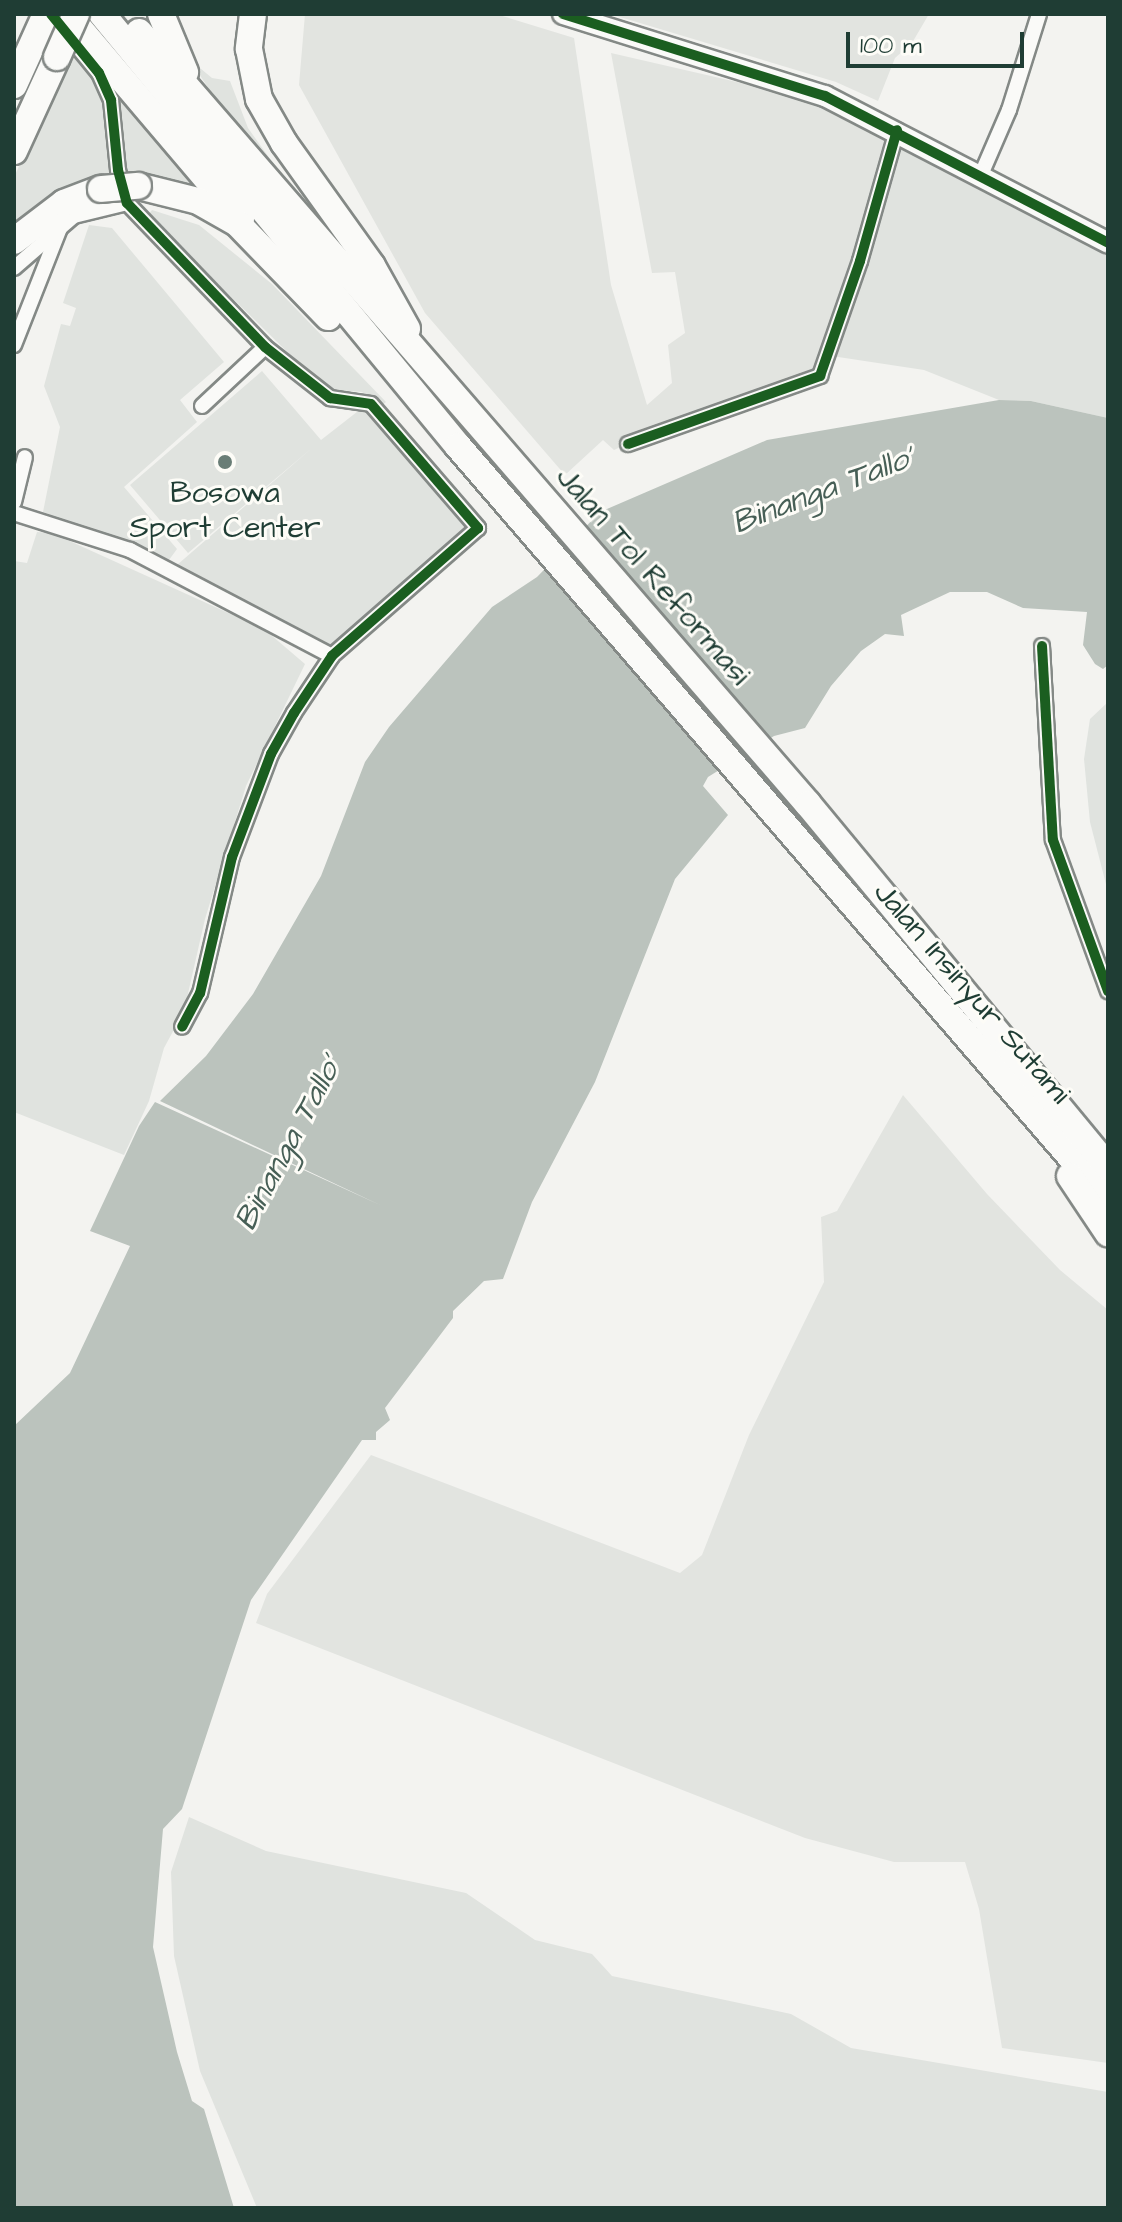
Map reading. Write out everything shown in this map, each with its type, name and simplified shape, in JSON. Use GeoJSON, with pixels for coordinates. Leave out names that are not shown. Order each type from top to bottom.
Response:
{"type":"FeatureCollection","features":[{"type":"Feature","properties":{"kind":"highway"},"geometry":{"type":"LineString","coordinates":[[14,85],[49,14]]}},
{"type":"Feature","properties":{"kind":"highway"},"geometry":{"type":"LineString","coordinates":[[67,14],[277,262]]}},
{"type":"Feature","properties":{"kind":"highway"},"geometry":{"type":"LineString","coordinates":[[14,151],[76,14]]}},
{"type":"Feature","properties":{"kind":"highway"},"geometry":{"type":"LineString","coordinates":[[102,14],[458,446]]}},
{"type":"Feature","properties":{"kind":"highway"},"geometry":{"type":"LineString","coordinates":[[124,14],[449,390]]}},
{"type":"Feature","properties":{"kind":"highway"},"geometry":{"type":"LineString","coordinates":[[161,14],[200,104]]}},
{"type":"Feature","properties":{"kind":"highway"},"geometry":{"type":"LineString","coordinates":[[253,14],[249,49],[259,99],[449,390]]}},
{"type":"Feature","properties":{"kind":"highway"},"geometry":{"type":"LineString","coordinates":[[14,241],[64,203],[101,189],[198,201],[237,223],[404,398],[458,446]]}},
{"type":"Feature","properties":{"kind":"highway","name":"Jalan Tol Reformasi"},"geometry":{"type":"LineString","coordinates":[[449,390],[808,804]]}},
{"type":"Feature","properties":{"kind":"highway","name":"Jalan Tol Reformasi"},"geometry":{"type":"LineString","coordinates":[[458,446],[786,828]]}},
{"type":"Feature","properties":{"kind":"highway","name":"Jalan Insinyur Sutami"},"geometry":{"type":"LineString","coordinates":[[808,804],[1108,1167]]}},
{"type":"Feature","properties":{"kind":"highway","name":"Jalan Insinyur Sutami"},"geometry":{"type":"LineString","coordinates":[[786,828],[1108,1200]]}},
{"type":"Feature","properties":{"kind":"highway"},"geometry":{"type":"LineString","coordinates":[[1026,1104],[1108,1233]]}},
{"type":"Feature","properties":{"kind":"street"},"geometry":{"type":"LineString","coordinates":[[49,14],[99,73],[111,100],[118,170],[132,195],[265,347],[330,398],[371,404],[478,528],[332,656],[285,728],[263,775],[232,857],[200,993],[182,1027]]}},
{"type":"Feature","properties":{"kind":"street"},"geometry":{"type":"LineString","coordinates":[[563,14],[825,96],[897,130],[1108,243]]}},
{"type":"Feature","properties":{"kind":"street"},"geometry":{"type":"LineString","coordinates":[[980,177],[1009,110],[1039,14]]}},
{"type":"Feature","properties":{"kind":"street"},"geometry":{"type":"LineString","coordinates":[[628,444],[699,415],[817,380],[837,335],[897,130]]}},
{"type":"Feature","properties":{"kind":"street"},"geometry":{"type":"LineString","coordinates":[[14,268],[74,216],[132,195]]}},
{"type":"Feature","properties":{"kind":"street"},"geometry":{"type":"LineString","coordinates":[[14,345],[60,228]]}},
{"type":"Feature","properties":{"kind":"street"},"geometry":{"type":"LineString","coordinates":[[202,406],[265,347]]}},
{"type":"Feature","properties":{"kind":"street"},"geometry":{"type":"LineString","coordinates":[[14,502],[25,457]]}},
{"type":"Feature","properties":{"kind":"street"},"geometry":{"type":"LineString","coordinates":[[14,513],[130,550],[332,656]]}},
{"type":"Feature","properties":{"kind":"street"},"geometry":{"type":"LineString","coordinates":[[1042,646],[1053,840],[1061,873],[1108,991]]}},
{"type":"Feature","properties":{"kind":"shaded area"},"geometry":{"type":"Polygon","coordinates":[[[305,14],[496,14],[574,38],[611,285],[647,405],[672,383],[668,345],[685,333],[675,272],[652,273],[611,53],[819,101],[887,135],[822,364],[814,376],[682,418],[614,450],[603,440],[565,475],[425,313],[299,85],[305,14]]]}},
{"type":"Feature","properties":{"kind":"shaded area"},"geometry":{"type":"Polygon","coordinates":[[[610,14],[929,14],[912,43],[895,58],[878,101],[836,82],[610,14]]]}},
{"type":"Feature","properties":{"kind":"shaded area"},"geometry":{"type":"Polygon","coordinates":[[[82,34],[215,202],[180,185],[126,174],[49,197],[14,225],[14,177],[82,34]]]}},
{"type":"Feature","properties":{"kind":"shaded area"},"geometry":{"type":"Polygon","coordinates":[[[189,59],[212,78],[230,81],[248,128],[321,230],[221,107],[189,59]]]}},
{"type":"Feature","properties":{"kind":"shaded area"},"geometry":{"type":"Polygon","coordinates":[[[889,140],[1108,252],[1108,418],[1031,401],[999,400],[924,370],[825,355],[889,140]]]}},
{"type":"Feature","properties":{"kind":"shaded area"},"geometry":{"type":"Polygon","coordinates":[[[152,210],[199,225],[272,284],[386,402],[381,406],[362,392],[325,389],[148,215],[152,210]]]}},
{"type":"Feature","properties":{"kind":"shaded area"},"geometry":{"type":"Polygon","coordinates":[[[89,225],[112,228],[224,362],[180,400],[197,422],[124,487],[177,549],[169,560],[43,512],[60,427],[44,386],[61,324],[70,326],[76,308],[63,303],[89,225]]]}},
{"type":"Feature","properties":{"kind":"shaded area"},"geometry":{"type":"Polygon","coordinates":[[[262,371],[321,440],[362,408],[466,529],[331,648],[177,565],[312,448],[188,553],[130,485],[262,371]]]}},
{"type":"Feature","properties":{"kind":"shaded area"},"geometry":{"type":"Polygon","coordinates":[[[37,532],[52,533],[264,629],[305,664],[246,786],[205,919],[184,1011],[164,1048],[149,1101],[124,1155],[14,1112],[14,561],[27,563],[37,532]]]}},
{"type":"Feature","properties":{"kind":"shaded area"},"geometry":{"type":"Polygon","coordinates":[[[1108,702],[1108,892],[1090,822],[1084,759],[1090,719],[1108,702]]]}},
{"type":"Feature","properties":{"kind":"shaded area"},"geometry":{"type":"Polygon","coordinates":[[[903,1095],[987,1194],[1060,1270],[1108,1310],[1108,2063],[1002,2048],[979,1909],[965,1862],[894,1862],[805,1838],[256,1623],[267,1594],[371,1455],[680,1573],[702,1555],[749,1435],[824,1282],[821,1217],[837,1211],[903,1095]]]}},
{"type":"Feature","properties":{"kind":"shaded area"},"geometry":{"type":"Polygon","coordinates":[[[189,1817],[266,1851],[466,1893],[535,1940],[592,1954],[612,1976],[791,2014],[851,2048],[1108,2092],[1108,2208],[257,2208],[200,2071],[174,1956],[171,1872],[189,1817]]]}},
{"type":"Feature","properties":{"kind":"water","name":"Binanga Tallo'"},"geometry":{"type":"Polygon","coordinates":[[[999,400],[1031,401],[1108,418],[1108,665],[1103,669],[1095,664],[1083,645],[1087,612],[1023,608],[987,592],[950,592],[901,615],[904,636],[885,634],[861,651],[831,686],[805,728],[774,736],[708,777],[703,786],[728,815],[675,879],[595,1082],[532,1202],[503,1279],[484,1281],[453,1311],[453,1318],[385,1408],[390,1420],[376,1432],[376,1440],[362,1440],[251,1600],[182,1809],[163,1829],[153,1947],[177,2052],[192,2101],[204,2109],[234,2208],[14,2208],[14,1426],[70,1373],[130,1246],[90,1231],[139,1126],[155,1102],[380,1205],[160,1101],[206,1056],[253,994],[321,876],[365,762],[389,727],[492,607],[537,577],[600,512],[767,440],[999,400]]]}},
{"type":"Feature","properties":{"kind":"cycle path"},"geometry":{"type":"LineString","coordinates":[[51,14],[99,73],[111,100],[118,170],[127,203],[265,347],[330,398],[371,404],[478,528],[332,656],[294,713],[271,754],[232,857],[200,993],[182,1027]]}},
{"type":"Feature","properties":{"kind":"cycle path"},"geometry":{"type":"LineString","coordinates":[[563,14],[825,96],[1108,243]]}},
{"type":"Feature","properties":{"kind":"cycle path"},"geometry":{"type":"LineString","coordinates":[[628,444],[820,376],[860,261],[897,130]]}},
{"type":"Feature","properties":{"kind":"cycle path"},"geometry":{"type":"LineString","coordinates":[[1042,646],[1053,840],[1108,991]]}},
{"type":"Feature","properties":{"kind":"place","name":"Bosowa Sport Center"},"geometry":{"type":"Point","coordinates":[225,462]}}]}
